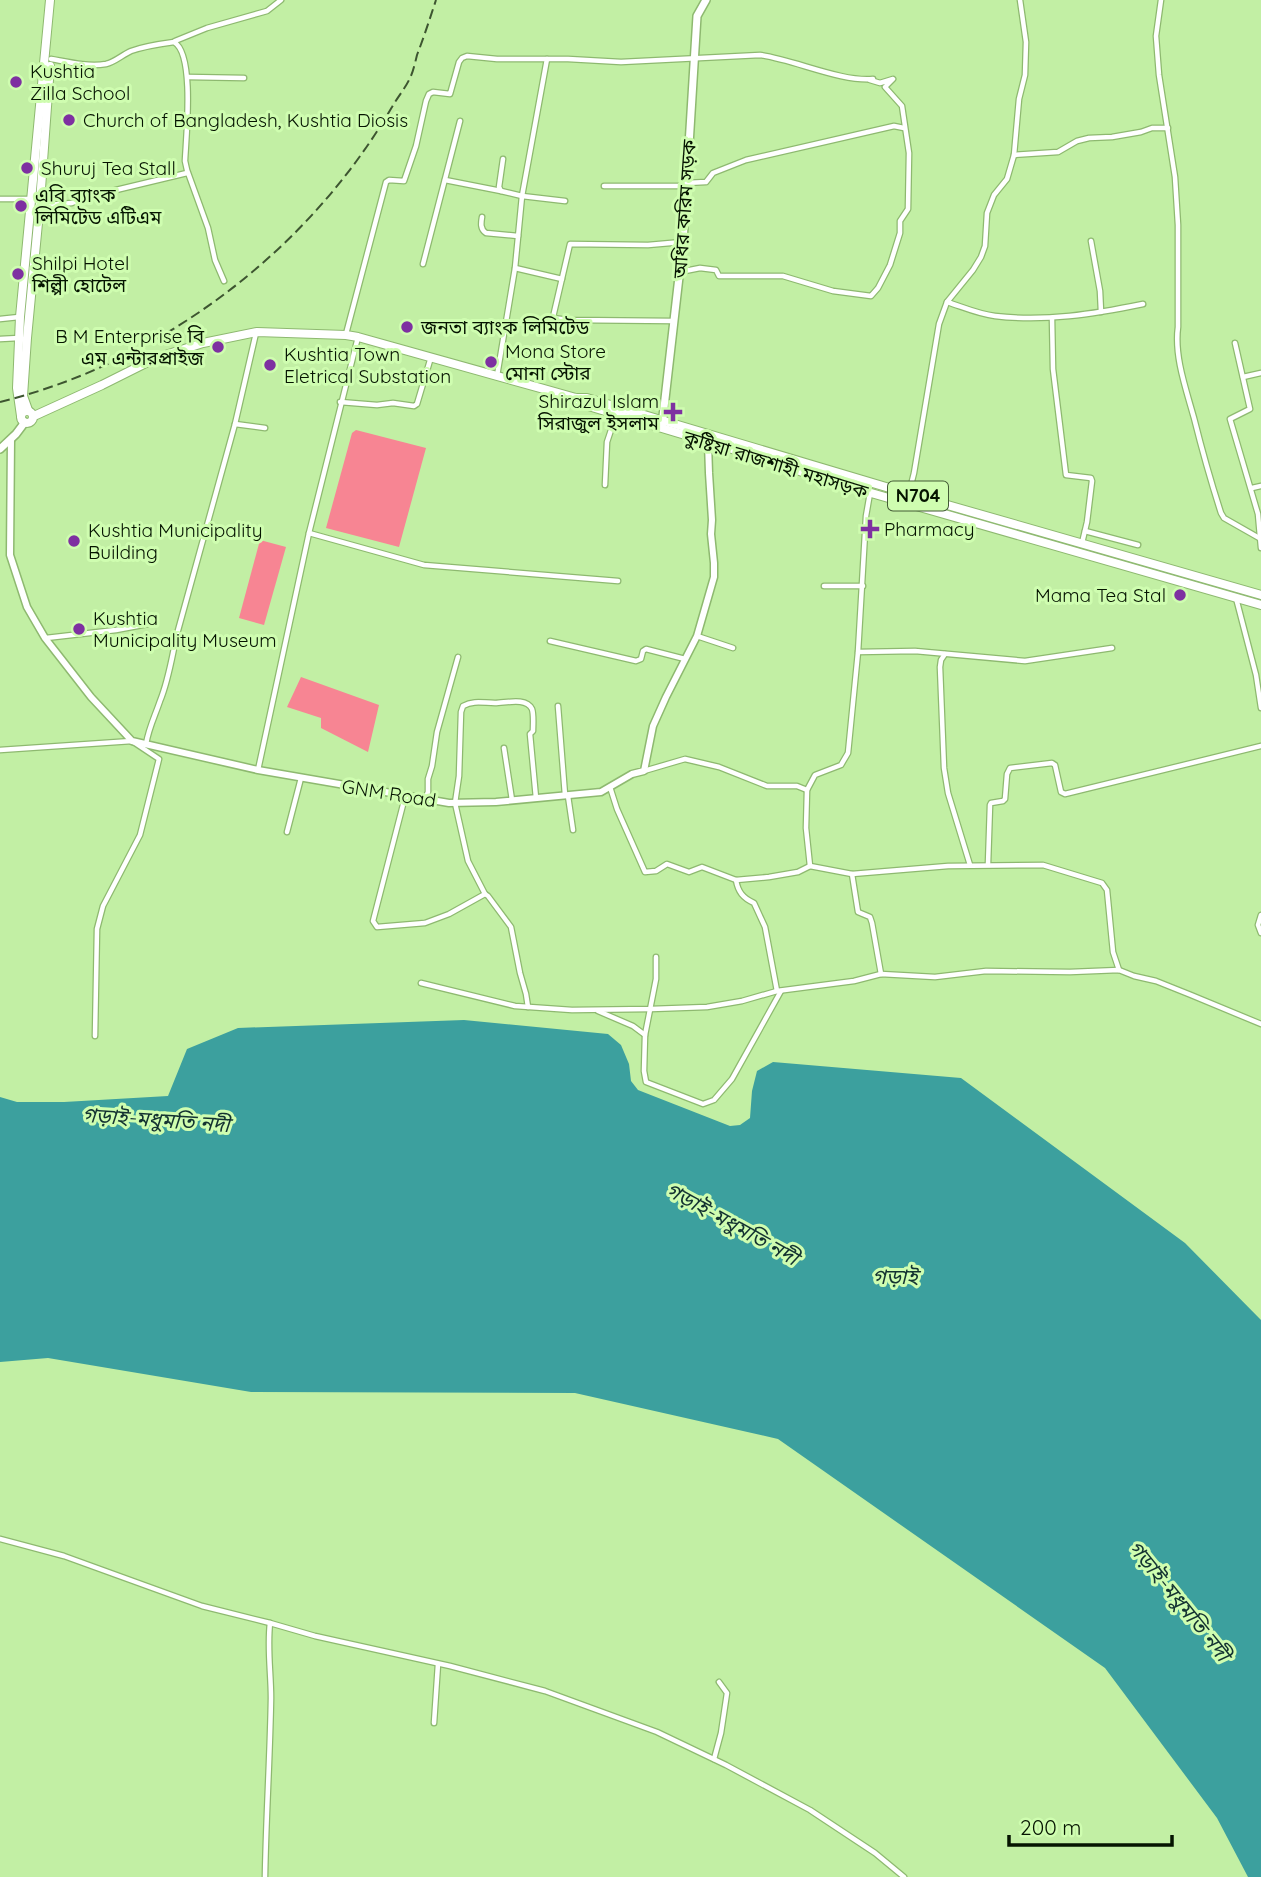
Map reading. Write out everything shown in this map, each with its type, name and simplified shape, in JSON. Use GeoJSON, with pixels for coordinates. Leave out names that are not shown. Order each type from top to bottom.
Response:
{"type":"FeatureCollection","features":[{"type":"Feature","properties":{"kind":"highway"},"geometry":{"type":"LineString","coordinates":[[27,416],[23,396],[22,357],[51,59],[53,2]]}},
{"type":"Feature","properties":{"kind":"highway"},"geometry":{"type":"LineString","coordinates":[[36,201],[53,2]]}},
{"type":"Feature","properties":{"kind":"highway"},"geometry":{"type":"LineString","coordinates":[[22,357],[20,317],[27,288]]}},
{"type":"Feature","properties":{"kind":"highway","name":"কুষ্টিয়া রাজশাহী মহাসড়ক"},"geometry":{"type":"LineString","coordinates":[[27,416],[102,386],[156,358],[203,343],[257,332],[346,335],[576,398],[587,398],[708,443],[1038,541],[1261,595]]}},
{"type":"Feature","properties":{"kind":"highway","name":"কুষ্টিয়া রাজশাহী মহাসড়ক"},"geometry":{"type":"LineString","coordinates":[[576,398],[585,405],[616,415],[662,425],[1082,543],[1261,605]]}},
{"type":"Feature","properties":{"kind":"highway"},"geometry":{"type":"LineString","coordinates":[[884,496],[887,487]]}},
{"type":"Feature","properties":{"kind":"highway"},"geometry":{"type":"LineString","coordinates":[[1038,541],[1042,531]]}},
{"type":"Feature","properties":{"kind":"main road","name":"অধির করিম সড়ক"},"geometry":{"type":"LineString","coordinates":[[662,425],[683,242],[696,16],[706,0]]}},
{"type":"Feature","properties":{"kind":"main road"},"geometry":{"type":"LineString","coordinates":[[0,449],[11,439],[27,416]]}},
{"type":"Feature","properties":{"kind":"street"},"geometry":{"type":"LineString","coordinates":[[51,59],[87,64],[113,62],[144,46],[174,42],[207,28],[267,11],[281,0]]}},
{"type":"Feature","properties":{"kind":"street"},"geometry":{"type":"LineString","coordinates":[[909,493],[939,324],[947,302],[981,257],[985,246],[987,214],[994,195],[1007,179],[1014,155],[1019,99],[1025,75],[1026,42],[1020,0]]}},
{"type":"Feature","properties":{"kind":"street"},"geometry":{"type":"LineString","coordinates":[[1161,0],[1156,36],[1159,75],[1175,177],[1178,225],[1178,354],[1221,513],[1231,523],[1261,539]]}},
{"type":"Feature","properties":{"kind":"street"},"geometry":{"type":"LineString","coordinates":[[174,42],[180,45],[187,63],[187,173],[224,281]]}},
{"type":"Feature","properties":{"kind":"street"},"geometry":{"type":"LineString","coordinates":[[346,335],[386,182],[404,181],[416,146],[426,100],[433,92],[450,94],[462,58],[467,56],[621,62],[760,55],[880,83],[892,79],[885,87],[901,106],[909,153],[908,209],[900,221],[900,233],[890,265],[871,296],[833,291],[783,276],[719,276],[716,270],[700,268],[680,272]]}},
{"type":"Feature","properties":{"kind":"street"},"geometry":{"type":"LineString","coordinates":[[497,377],[516,268],[522,196],[547,59]]}},
{"type":"Feature","properties":{"kind":"street"},"geometry":{"type":"LineString","coordinates":[[188,77],[244,78]]}},
{"type":"Feature","properties":{"kind":"street"},"geometry":{"type":"LineString","coordinates":[[423,264],[460,121]]}},
{"type":"Feature","properties":{"kind":"street"},"geometry":{"type":"LineString","coordinates":[[604,186],[686,185],[706,181],[713,173],[746,160],[894,126],[904,128]]}},
{"type":"Feature","properties":{"kind":"street"},"geometry":{"type":"LineString","coordinates":[[1014,155],[1058,152],[1077,141],[1089,138],[1168,128]]}},
{"type":"Feature","properties":{"kind":"street"},"geometry":{"type":"LineString","coordinates":[[501,191],[499,187],[503,159]]}},
{"type":"Feature","properties":{"kind":"street"},"geometry":{"type":"LineString","coordinates":[[0,199],[36,201],[47,205],[72,203],[187,173]]}},
{"type":"Feature","properties":{"kind":"street"},"geometry":{"type":"LineString","coordinates":[[445,180],[522,196],[565,201]]}},
{"type":"Feature","properties":{"kind":"street"},"geometry":{"type":"LineString","coordinates":[[482,217],[481,226],[485,233],[518,236]]}},
{"type":"Feature","properties":{"kind":"street"},"geometry":{"type":"LineString","coordinates":[[1091,241],[1101,312]]}},
{"type":"Feature","properties":{"kind":"street"},"geometry":{"type":"LineString","coordinates":[[550,330],[570,244],[648,245],[683,242]]}},
{"type":"Feature","properties":{"kind":"street"},"geometry":{"type":"LineString","coordinates":[[516,268],[562,279]]}},
{"type":"Feature","properties":{"kind":"street"},"geometry":{"type":"LineString","coordinates":[[947,302],[994,316],[1052,318],[1143,304]]}},
{"type":"Feature","properties":{"kind":"street"},"geometry":{"type":"LineString","coordinates":[[0,319],[20,317]]}},
{"type":"Feature","properties":{"kind":"street"},"geometry":{"type":"LineString","coordinates":[[552,318],[675,321]]}},
{"type":"Feature","properties":{"kind":"street"},"geometry":{"type":"LineString","coordinates":[[1052,318],[1053,369],[1066,475],[1091,478],[1092,481],[1082,543]]}},
{"type":"Feature","properties":{"kind":"street"},"geometry":{"type":"LineString","coordinates":[[146,744],[149,724],[161,700],[257,332]]}},
{"type":"Feature","properties":{"kind":"street"},"geometry":{"type":"LineString","coordinates":[[0,340],[19,338]]}},
{"type":"Feature","properties":{"kind":"street"},"geometry":{"type":"LineString","coordinates":[[258,770],[309,533],[358,338]]}},
{"type":"Feature","properties":{"kind":"street"},"geometry":{"type":"LineString","coordinates":[[1235,343],[1250,409],[1230,419],[1252,488],[1261,548]]}},
{"type":"Feature","properties":{"kind":"street"},"geometry":{"type":"LineString","coordinates":[[340,402],[414,406],[417,404],[430,357]]}},
{"type":"Feature","properties":{"kind":"street"},"geometry":{"type":"LineString","coordinates":[[1244,377],[1261,373]]}},
{"type":"Feature","properties":{"kind":"street"},"geometry":{"type":"LineString","coordinates":[[605,485],[607,442],[616,415]]}},
{"type":"Feature","properties":{"kind":"street"},"geometry":{"type":"LineString","coordinates":[[235,424],[265,428]]}},
{"type":"Feature","properties":{"kind":"street"},"geometry":{"type":"LineString","coordinates":[[11,439],[10,555],[27,607],[45,638],[91,697],[132,741],[156,756],[159,761],[140,835],[99,916],[95,1036]]}},
{"type":"Feature","properties":{"kind":"street"},"geometry":{"type":"LineString","coordinates":[[708,443],[714,577],[697,636],[653,726],[644,771],[685,759],[719,767],[767,786],[797,786],[807,790]]}},
{"type":"Feature","properties":{"kind":"street"},"geometry":{"type":"LineString","coordinates":[[1252,488],[1261,486]]}},
{"type":"Feature","properties":{"kind":"street"},"geometry":{"type":"LineString","coordinates":[[810,866],[806,828],[807,790],[815,775],[841,765],[848,753],[858,652],[866,516],[871,492]]}},
{"type":"Feature","properties":{"kind":"street"},"geometry":{"type":"LineString","coordinates":[[1085,531],[1138,545]]}},
{"type":"Feature","properties":{"kind":"street"},"geometry":{"type":"LineString","coordinates":[[309,533],[424,565],[618,581]]}},
{"type":"Feature","properties":{"kind":"street"},"geometry":{"type":"LineString","coordinates":[[0,545],[10,545]]}},
{"type":"Feature","properties":{"kind":"street"},"geometry":{"type":"LineString","coordinates":[[824,586],[863,586]]}},
{"type":"Feature","properties":{"kind":"street"},"geometry":{"type":"LineString","coordinates":[[1236,597],[1256,675],[1261,708]]}},
{"type":"Feature","properties":{"kind":"street"},"geometry":{"type":"LineString","coordinates":[[45,638],[148,624]]}},
{"type":"Feature","properties":{"kind":"street"},"geometry":{"type":"LineString","coordinates":[[697,636],[733,648]]}},
{"type":"Feature","properties":{"kind":"street"},"geometry":{"type":"LineString","coordinates":[[550,641],[636,661],[641,659],[646,649],[685,659]]}},
{"type":"Feature","properties":{"kind":"street"},"geometry":{"type":"LineString","coordinates":[[858,652],[915,651],[1026,661],[1112,648]]}},
{"type":"Feature","properties":{"kind":"street"},"geometry":{"type":"LineString","coordinates":[[946,654],[940,667],[944,768],[948,793],[970,865]]}},
{"type":"Feature","properties":{"kind":"street"},"geometry":{"type":"LineString","coordinates":[[425,799],[437,732],[458,657]]}},
{"type":"Feature","properties":{"kind":"street"},"geometry":{"type":"LineString","coordinates":[[528,1007],[511,927],[486,895],[468,861],[455,803],[459,776],[460,712],[463,706],[471,702],[513,701],[527,704],[532,710],[533,731],[530,734],[537,799]]}},
{"type":"Feature","properties":{"kind":"street"},"geometry":{"type":"LineString","coordinates":[[558,706],[573,830]]}},
{"type":"Feature","properties":{"kind":"street"},"geometry":{"type":"LineString","coordinates":[[0,750],[132,741]]}},
{"type":"Feature","properties":{"kind":"street","name":"GNM Road"},"geometry":{"type":"LineString","coordinates":[[132,741],[258,770],[405,797],[455,803],[512,801],[601,792],[632,774],[644,771]]}},
{"type":"Feature","properties":{"kind":"street"},"geometry":{"type":"LineString","coordinates":[[988,864],[990,806],[991,803],[1004,800],[1010,768],[1052,763],[1055,765],[1061,792],[1065,794],[1261,746]]}},
{"type":"Feature","properties":{"kind":"street"},"geometry":{"type":"LineString","coordinates":[[504,748],[512,801]]}},
{"type":"Feature","properties":{"kind":"street"},"geometry":{"type":"LineString","coordinates":[[287,832],[301,778]]}},
{"type":"Feature","properties":{"kind":"street"},"geometry":{"type":"LineString","coordinates":[[610,787],[645,872],[656,871],[667,864],[689,872],[702,867],[736,880],[779,876],[810,866],[852,874],[988,864],[1048,866],[1102,883],[1107,890],[1113,952],[1119,970]]}},
{"type":"Feature","properties":{"kind":"street"},"geometry":{"type":"LineString","coordinates":[[405,797],[373,921],[377,927],[425,923],[486,895]]}},
{"type":"Feature","properties":{"kind":"street"},"geometry":{"type":"LineString","coordinates":[[852,874],[858,912],[870,917],[872,923],[880,974]]}},
{"type":"Feature","properties":{"kind":"street"},"geometry":{"type":"LineString","coordinates":[[656,957],[656,979],[645,1035],[646,1082],[708,1104],[732,1079],[779,990],[765,927],[754,903],[745,899],[736,880]]}},
{"type":"Feature","properties":{"kind":"street"},"geometry":{"type":"LineString","coordinates":[[1261,915],[1258,925],[1261,933]]}},
{"type":"Feature","properties":{"kind":"street"},"geometry":{"type":"LineString","coordinates":[[421,983],[515,1006],[595,1010],[651,1009],[707,1007],[742,1001],[779,990],[854,981],[880,974],[935,978],[986,971],[1119,970],[1156,981],[1261,1024]]}},
{"type":"Feature","properties":{"kind":"street"},"geometry":{"type":"LineString","coordinates":[[595,1010],[633,1026],[645,1035]]}},
{"type":"Feature","properties":{"kind":"street"},"geometry":{"type":"LineString","coordinates":[[0,1539],[64,1556],[202,1606],[315,1636],[545,1690],[657,1732],[714,1759],[810,1810],[875,1853],[904,1877]]}},
{"type":"Feature","properties":{"kind":"street"},"geometry":{"type":"LineString","coordinates":[[265,1877],[271,1697],[268,1634],[270,1623]]}},
{"type":"Feature","properties":{"kind":"street"},"geometry":{"type":"LineString","coordinates":[[435,1723],[438,1664]]}},
{"type":"Feature","properties":{"kind":"street"},"geometry":{"type":"LineString","coordinates":[[714,1759],[727,1693],[719,1682]]}},
{"type":"Feature","properties":{"kind":"shaded area"},"geometry":{"type":"Polygon","coordinates":[[[356,430],[426,448],[399,547],[326,528],[352,433],[356,430]]]}},
{"type":"Feature","properties":{"kind":"shaded area"},"geometry":{"type":"Polygon","coordinates":[[[260,540],[286,547],[264,625],[239,618],[260,540]]]}},
{"type":"Feature","properties":{"kind":"shaded area"},"geometry":{"type":"Polygon","coordinates":[[[301,677],[379,705],[368,752],[321,728],[321,718],[287,707],[301,677]]]}},
{"type":"Feature","properties":{"kind":"water","name":"গড়াই"},"geometry":{"type":"Polygon","coordinates":[[[464,1020],[608,1034],[621,1045],[629,1064],[631,1081],[638,1090],[730,1126],[740,1125],[750,1118],[757,1071],[773,1062],[961,1078],[1185,1243],[1261,1320],[1261,1877],[1248,1877],[1217,1818],[1105,1668],[778,1439],[575,1393],[251,1392],[48,1358],[0,1362],[0,1097],[17,1102],[64,1102],[168,1096],[187,1049],[238,1028],[464,1020]]]}},
{"type":"Feature","properties":{"kind":"railway"},"geometry":{"type":"LineString","coordinates":[[0,402],[60,384],[118,359],[173,329],[225,293],[274,253],[318,208],[358,159],[405,87],[412,74],[436,0]]}},
{"type":"Feature","properties":{"kind":"place","name":"Kushtia Zilla School"},"geometry":{"type":"Point","coordinates":[16,82]}},
{"type":"Feature","properties":{"kind":"place","name":"Church of Bangladesh, Kushtia Diosis"},"geometry":{"type":"Point","coordinates":[69,120]}},
{"type":"Feature","properties":{"kind":"place","name":"Shuruj Tea Stall"},"geometry":{"type":"Point","coordinates":[27,168]}},
{"type":"Feature","properties":{"kind":"place","name":"এবি ব্যাংক লিমিটেড এটিএম"},"geometry":{"type":"Point","coordinates":[21,206]}},
{"type":"Feature","properties":{"kind":"place","name":"Shilpi Hotel শিল্পী হোটেল"},"geometry":{"type":"Point","coordinates":[18,274]}},
{"type":"Feature","properties":{"kind":"place","name":"জনতা ব্যাংক লিমিটেড"},"geometry":{"type":"Point","coordinates":[407,327]}},
{"type":"Feature","properties":{"kind":"place","name":"B M Enterprise বি এম এন্টারপ্রাইজ"},"geometry":{"type":"Point","coordinates":[218,347]}},
{"type":"Feature","properties":{"kind":"place","name":"Mona Store মোনা স্টোর"},"geometry":{"type":"Point","coordinates":[491,362]}},
{"type":"Feature","properties":{"kind":"place","name":"Kushtia Town Eletrical Substation"},"geometry":{"type":"Point","coordinates":[270,365]}},
{"type":"Feature","properties":{"kind":"place","name":"Shirazul Islam সিরাজুল ইসলাম"},"geometry":{"type":"Point","coordinates":[673,412]}},
{"type":"Feature","properties":{"kind":"place","name":"Pharmacy"},"geometry":{"type":"Point","coordinates":[870,529]}},
{"type":"Feature","properties":{"kind":"place","name":"Kushtia Municipality Building"},"geometry":{"type":"Point","coordinates":[74,541]}},
{"type":"Feature","properties":{"kind":"place","name":"Mama Tea Stal"},"geometry":{"type":"Point","coordinates":[1180,595]}},
{"type":"Feature","properties":{"kind":"place","name":"Kushtia Municipality Museum"},"geometry":{"type":"Point","coordinates":[79,629]}},
{"type":"Feature","properties":{"kind":"water label","name":"গড়াই-মধুমতি নদী"},"geometry":{"type":"Point","coordinates":[156,1120]}},
{"type":"Feature","properties":{"kind":"water label","name":"গড়াই-মধুমতি নদী"},"geometry":{"type":"Point","coordinates":[732,1224]}},
{"type":"Feature","properties":{"kind":"water label","name":"গড়াই-মধুমতি নদী"},"geometry":{"type":"Point","coordinates":[1179,1601]}}]}
